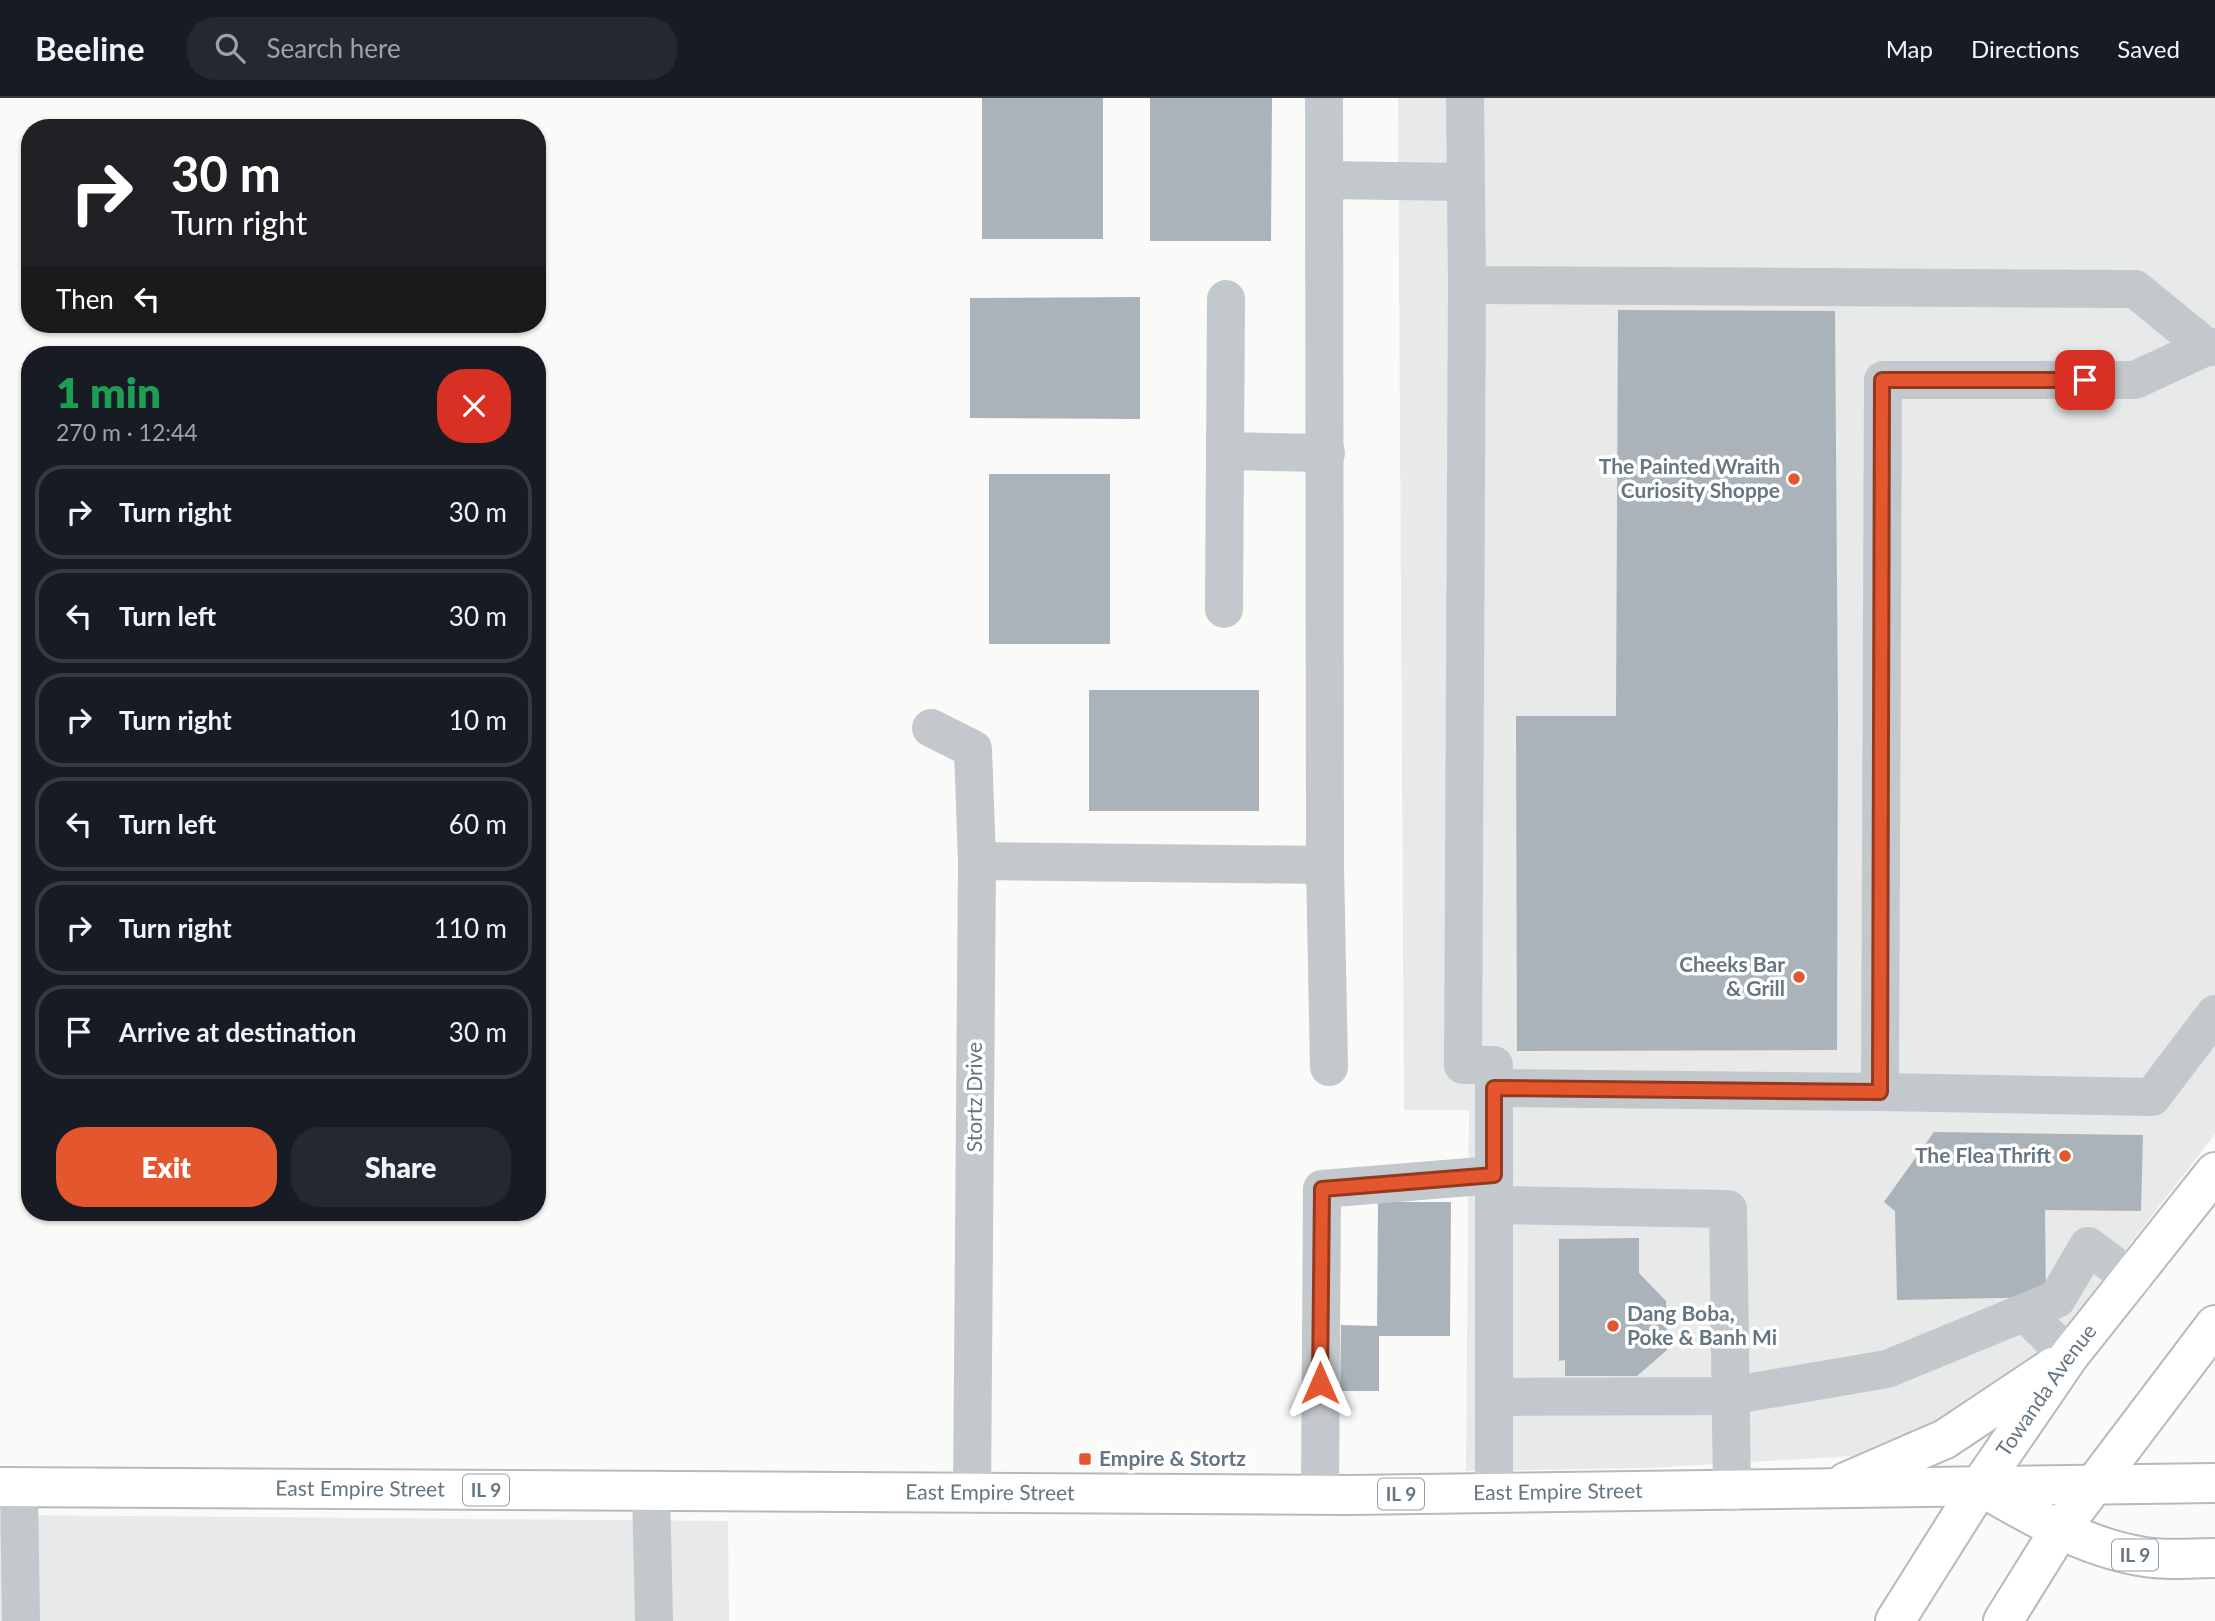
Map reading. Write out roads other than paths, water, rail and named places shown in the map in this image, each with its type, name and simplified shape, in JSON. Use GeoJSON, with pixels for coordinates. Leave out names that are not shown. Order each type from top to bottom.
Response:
{"type":"FeatureCollection","features":[{"type":"Feature","properties":{"kind":"main road","name":"Towanda Avenue"},"geometry":{"type":"LineString","coordinates":[[1895,1621],[1980,1486],[2069,1356],[2215,1172]]}},
{"type":"Feature","properties":{"kind":"main road"},"geometry":{"type":"LineString","coordinates":[[2003,1621],[2059,1531],[2215,1325]]}},
{"type":"Feature","properties":{"kind":"main road"},"geometry":{"type":"LineString","coordinates":[[1830,1489],[1945,1439],[2069,1356]]}},
{"type":"Feature","properties":{"kind":"main road","name":"East Empire Street"},"geometry":{"type":"LineString","coordinates":[[10,1487],[1320,1494],[1732,1492],[2215,1483]]}},
{"type":"Feature","properties":{"kind":"main road","name":"IL 9"},"geometry":{"type":"LineString","coordinates":[[1980,1486],[2059,1531],[2140,1557],[2215,1558]]}},
{"type":"Feature","properties":{"kind":"street"},"geometry":{"type":"LineString","coordinates":[[1324,98],[1325,864],[1329,1067]]}},
{"type":"Feature","properties":{"kind":"street"},"geometry":{"type":"LineString","coordinates":[[1465,98],[1467,285],[1464,1065],[1494,1065],[1494,1493]]}},
{"type":"Feature","properties":{"kind":"street"},"geometry":{"type":"LineString","coordinates":[[1325,180],[1465,182]]}},
{"type":"Feature","properties":{"kind":"street"},"geometry":{"type":"LineString","coordinates":[[1467,285],[2135,289],[2211,347],[2135,380],[1882,380],[1880,1092]]}},
{"type":"Feature","properties":{"kind":"street"},"geometry":{"type":"LineString","coordinates":[[1224,609],[1226,299]]}},
{"type":"Feature","properties":{"kind":"street"},"geometry":{"type":"LineString","coordinates":[[1225,451],[1326,453]]}},
{"type":"Feature","properties":{"kind":"street","name":"Stortz Drive"},"geometry":{"type":"LineString","coordinates":[[931,728],[973,749],[977,861],[972,1493]]}},
{"type":"Feature","properties":{"kind":"street"},"geometry":{"type":"LineString","coordinates":[[977,861],[1325,864]]}},
{"type":"Feature","properties":{"kind":"street"},"geometry":{"type":"LineString","coordinates":[[1494,1088],[2152,1097],[2215,1014]]}},
{"type":"Feature","properties":{"kind":"street"},"geometry":{"type":"LineString","coordinates":[[1320,1494],[1322,1189],[1494,1190],[1728,1209],[1732,1492]]}},
{"type":"Feature","properties":{"kind":"street"},"geometry":{"type":"LineString","coordinates":[[1494,1397],[1730,1396],[1887,1369],[2057,1299],[2088,1246],[2132,1279]]}},
{"type":"Feature","properties":{"kind":"street"},"geometry":{"type":"LineString","coordinates":[[2025,1313],[2069,1356]]}},
{"type":"Feature","properties":{"kind":"street"},"geometry":{"type":"LineString","coordinates":[[10,1487],[21,1621]]}},
{"type":"Feature","properties":{"kind":"street"},"geometry":{"type":"LineString","coordinates":[[650,1490],[654,1621]]}},
{"type":"Feature","properties":{"kind":"place","name":"The Painted Wraith Curiosity Shoppe"},"geometry":{"type":"Point","coordinates":[1794,479]}},
{"type":"Feature","properties":{"kind":"place","name":"Cheeks Bar & Grill"},"geometry":{"type":"Point","coordinates":[1799,977]}},
{"type":"Feature","properties":{"kind":"place","name":"The Flea Thrift"},"geometry":{"type":"Point","coordinates":[2065,1156]}},
{"type":"Feature","properties":{"kind":"place","name":"Dang Boba, Poke & Banh Mi"},"geometry":{"type":"Point","coordinates":[1613,1326]}},
{"type":"Feature","properties":{"kind":"place","name":"Empire & Stortz"},"geometry":{"type":"Point","coordinates":[1085,1459]}}]}
